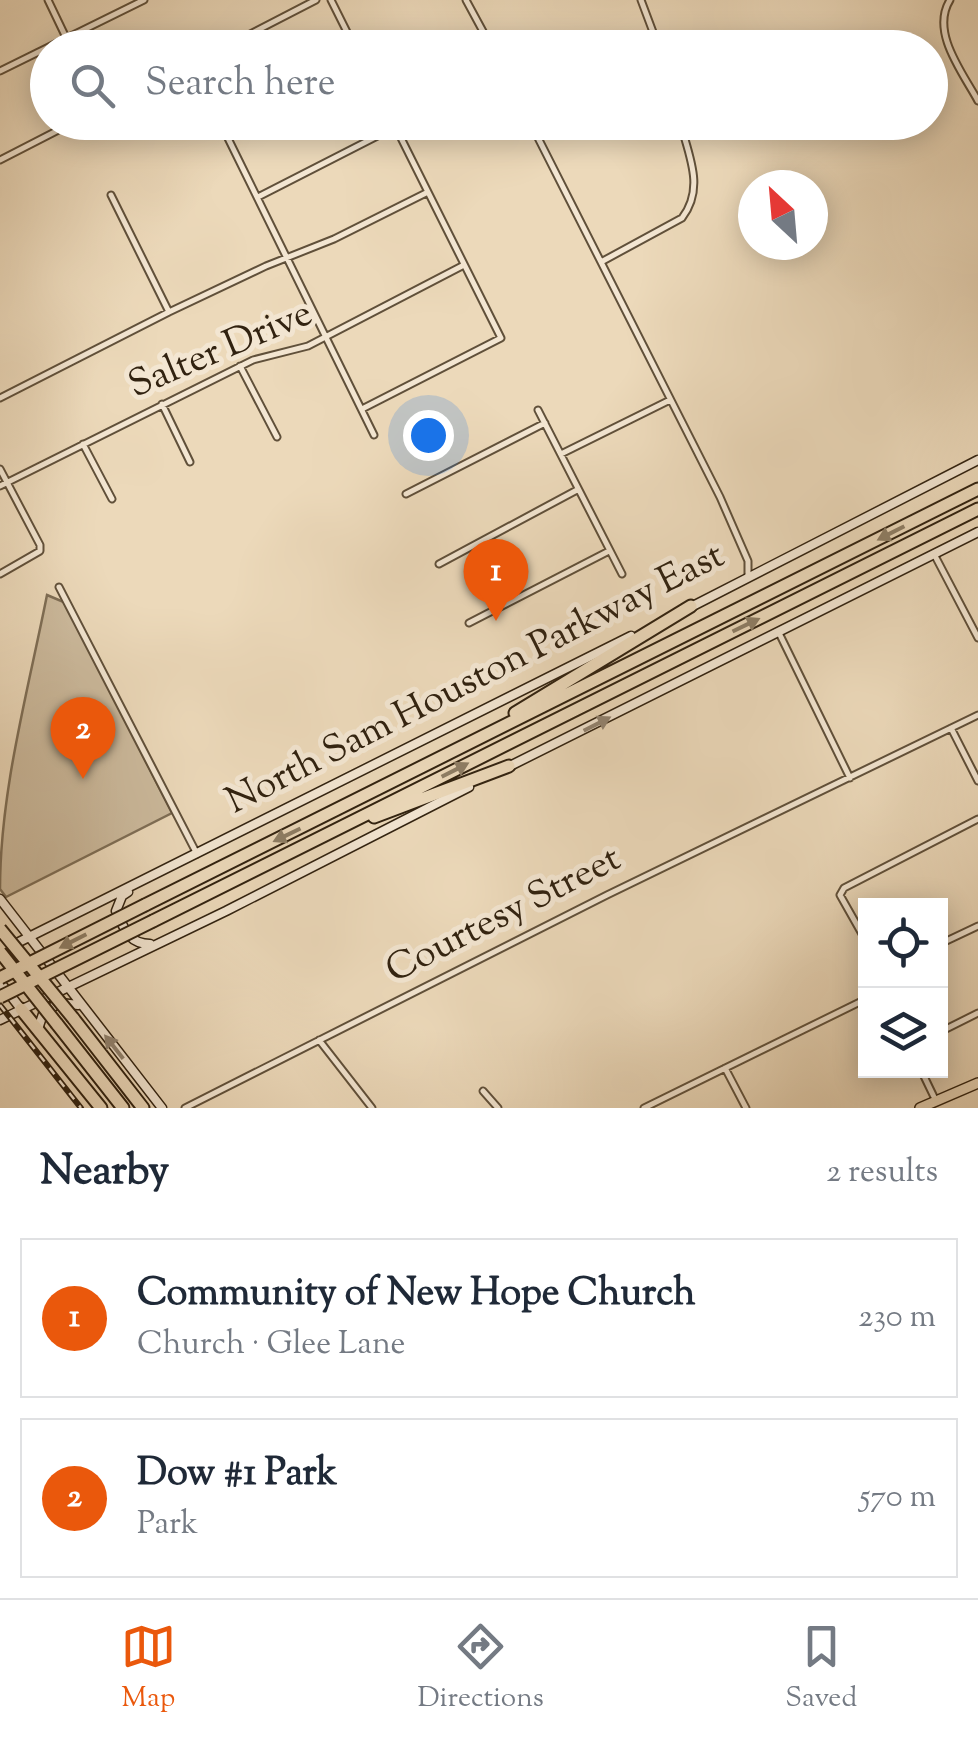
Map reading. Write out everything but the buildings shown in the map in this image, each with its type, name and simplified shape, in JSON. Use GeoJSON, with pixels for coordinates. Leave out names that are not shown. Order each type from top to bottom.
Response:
{"type":"FeatureCollection","features":[{"type":"Feature","properties":{"kind":"highway","name":"North Sam Houston Parkway East"},"geometry":{"type":"LineString","coordinates":[[0,980],[978,489]]}},
{"type":"Feature","properties":{"kind":"highway","name":"North Sam Houston Parkway East"},"geometry":{"type":"LineString","coordinates":[[0,997],[978,509]]}},
{"type":"Feature","properties":{"kind":"highway"},"geometry":{"type":"LineString","coordinates":[[331,813],[522,709],[691,606]]}},
{"type":"Feature","properties":{"kind":"highway"},"geometry":{"type":"LineString","coordinates":[[337,829],[402,809],[509,766]]}},
{"type":"Feature","properties":{"kind":"highway"},"geometry":{"type":"LineString","coordinates":[[0,929],[143,1108]]}},
{"type":"Feature","properties":{"kind":"highway"},"geometry":{"type":"LineString","coordinates":[[0,952],[123,1108]]}},
{"type":"Feature","properties":{"kind":"highway"},"geometry":{"type":"LineString","coordinates":[[22,1009],[101,1108]]}},
{"type":"Feature","properties":{"kind":"main road","name":"North Sam Houston Parkway East"},"geometry":{"type":"LineString","coordinates":[[0,952],[978,460]]}},
{"type":"Feature","properties":{"kind":"main road"},"geometry":{"type":"LineString","coordinates":[[0,1020],[978,532]]}},
{"type":"Feature","properties":{"kind":"main road"},"geometry":{"type":"LineString","coordinates":[[140,883],[122,896],[116,911],[129,938],[145,944],[159,942]]}},
{"type":"Feature","properties":{"kind":"main road"},"geometry":{"type":"LineString","coordinates":[[0,899],[162,1108]]}},
{"type":"Feature","properties":{"kind":"main road"},"geometry":{"type":"LineString","coordinates":[[0,938],[8,934],[14,918]]}},
{"type":"Feature","properties":{"kind":"main road"},"geometry":{"type":"LineString","coordinates":[[0,980],[22,1009]]}},
{"type":"Feature","properties":{"kind":"main road"},"geometry":{"type":"LineString","coordinates":[[38,1030],[44,1012],[61,1003],[83,1007]]}},
{"type":"Feature","properties":{"kind":"main road"},"geometry":{"type":"LineString","coordinates":[[920,1108],[978,1083]]}},
{"type":"Feature","properties":{"kind":"street"},"geometry":{"type":"LineString","coordinates":[[48,0],[63,30]]}},
{"type":"Feature","properties":{"kind":"street"},"geometry":{"type":"LineString","coordinates":[[81,30],[144,0]]}},
{"type":"Feature","properties":{"kind":"street"},"geometry":{"type":"LineString","coordinates":[[257,30],[316,0]]}},
{"type":"Feature","properties":{"kind":"street"},"geometry":{"type":"LineString","coordinates":[[331,0],[346,30]]}},
{"type":"Feature","properties":{"kind":"street"},"geometry":{"type":"LineString","coordinates":[[466,0],[482,30]]}},
{"type":"Feature","properties":{"kind":"street"},"geometry":{"type":"LineString","coordinates":[[641,0],[652,30]]}},
{"type":"Feature","properties":{"kind":"street"},"geometry":{"type":"LineString","coordinates":[[936,0],[948,3],[945,30]]}},
{"type":"Feature","properties":{"kind":"street"},"geometry":{"type":"LineString","coordinates":[[948,41],[978,102]]}},
{"type":"Feature","properties":{"kind":"street"},"geometry":{"type":"LineString","coordinates":[[0,71],[30,56]]}},
{"type":"Feature","properties":{"kind":"street"},"geometry":{"type":"LineString","coordinates":[[0,160],[39,140]]}},
{"type":"Feature","properties":{"kind":"street"},"geometry":{"type":"LineString","coordinates":[[229,140],[374,435]]}},
{"type":"Feature","properties":{"kind":"street"},"geometry":{"type":"LineString","coordinates":[[258,197],[366,140]]}},
{"type":"Feature","properties":{"kind":"street"},"geometry":{"type":"LineString","coordinates":[[362,408],[501,338],[402,140]]}},
{"type":"Feature","properties":{"kind":"street"},"geometry":{"type":"LineString","coordinates":[[539,140],[720,497],[748,561],[748,578]]}},
{"type":"Feature","properties":{"kind":"street"},"geometry":{"type":"LineString","coordinates":[[601,262],[682,218],[691,206],[696,190],[685,140]]}},
{"type":"Feature","properties":{"kind":"street"},"geometry":{"type":"LineString","coordinates":[[0,398],[169,312],[334,239],[428,192]]}},
{"type":"Feature","properties":{"kind":"street"},"geometry":{"type":"LineString","coordinates":[[111,195],[169,312]]}},
{"type":"Feature","properties":{"kind":"street","name":"Salter Drive"},"geometry":{"type":"LineString","coordinates":[[4,484],[240,366],[299,349],[464,266]]}},
{"type":"Feature","properties":{"kind":"street"},"geometry":{"type":"LineString","coordinates":[[240,366],[277,437]]}},
{"type":"Feature","properties":{"kind":"street"},"geometry":{"type":"LineString","coordinates":[[561,454],[670,400]]}},
{"type":"Feature","properties":{"kind":"street"},"geometry":{"type":"LineString","coordinates":[[162,404],[190,462]]}},
{"type":"Feature","properties":{"kind":"street"},"geometry":{"type":"LineString","coordinates":[[538,410],[622,574]]}},
{"type":"Feature","properties":{"kind":"street"},"geometry":{"type":"LineString","coordinates":[[406,494],[545,423]]}},
{"type":"Feature","properties":{"kind":"street"},"geometry":{"type":"LineString","coordinates":[[83,444],[112,499]]}},
{"type":"Feature","properties":{"kind":"street"},"geometry":{"type":"LineString","coordinates":[[0,469],[4,484],[40,544],[40,551],[0,574]]}},
{"type":"Feature","properties":{"kind":"street"},"geometry":{"type":"LineString","coordinates":[[439,564],[578,489]]}},
{"type":"Feature","properties":{"kind":"street"},"geometry":{"type":"LineString","coordinates":[[469,623],[610,550]]}},
{"type":"Feature","properties":{"kind":"street"},"geometry":{"type":"LineString","coordinates":[[934,554],[978,638]]}},
{"type":"Feature","properties":{"kind":"street"},"geometry":{"type":"LineString","coordinates":[[59,587],[197,854]]}},
{"type":"Feature","properties":{"kind":"street"},"geometry":{"type":"LineString","coordinates":[[779,632],[850,778]]}},
{"type":"Feature","properties":{"kind":"street","name":"Courtesy Street"},"geometry":{"type":"LineString","coordinates":[[184,1108],[644,876],[978,715]]}},
{"type":"Feature","properties":{"kind":"street"},"geometry":{"type":"LineString","coordinates":[[952,728],[978,782]]}},
{"type":"Feature","properties":{"kind":"street"},"geometry":{"type":"LineString","coordinates":[[858,927],[840,896],[858,880],[978,819]]}},
{"type":"Feature","properties":{"kind":"street"},"geometry":{"type":"LineString","coordinates":[[948,940],[978,926]]}},
{"type":"Feature","properties":{"kind":"street"},"geometry":{"type":"LineString","coordinates":[[644,1108],[858,1002]]}},
{"type":"Feature","properties":{"kind":"street"},"geometry":{"type":"LineString","coordinates":[[948,1028],[978,1012]]}},
{"type":"Feature","properties":{"kind":"street"},"geometry":{"type":"LineString","coordinates":[[319,1040],[372,1108]]}},
{"type":"Feature","properties":{"kind":"street"},"geometry":{"type":"LineString","coordinates":[[726,1068],[746,1108]]}},
{"type":"Feature","properties":{"kind":"street"},"geometry":{"type":"LineString","coordinates":[[925,1078],[936,1100]]}},
{"type":"Feature","properties":{"kind":"street"},"geometry":{"type":"LineString","coordinates":[[484,1091],[498,1108]]}},
{"type":"Feature","properties":{"kind":"shaded area"},"geometry":{"type":"Polygon","coordinates":[[[47,595],[66,603],[172,813],[6,897],[0,889],[5,815],[16,741],[47,595]]]}},
{"type":"Feature","properties":{"kind":"railway"},"geometry":{"type":"LineString","coordinates":[[0,1005],[81,1108]]}},
{"type":"Feature","properties":{"kind":"place","name":"Community of New Hope Church"},"geometry":{"type":"Point","coordinates":[496,621]}},
{"type":"Feature","properties":{"kind":"place","name":"Dow #1 Park"},"geometry":{"type":"Point","coordinates":[83,779]}}]}
